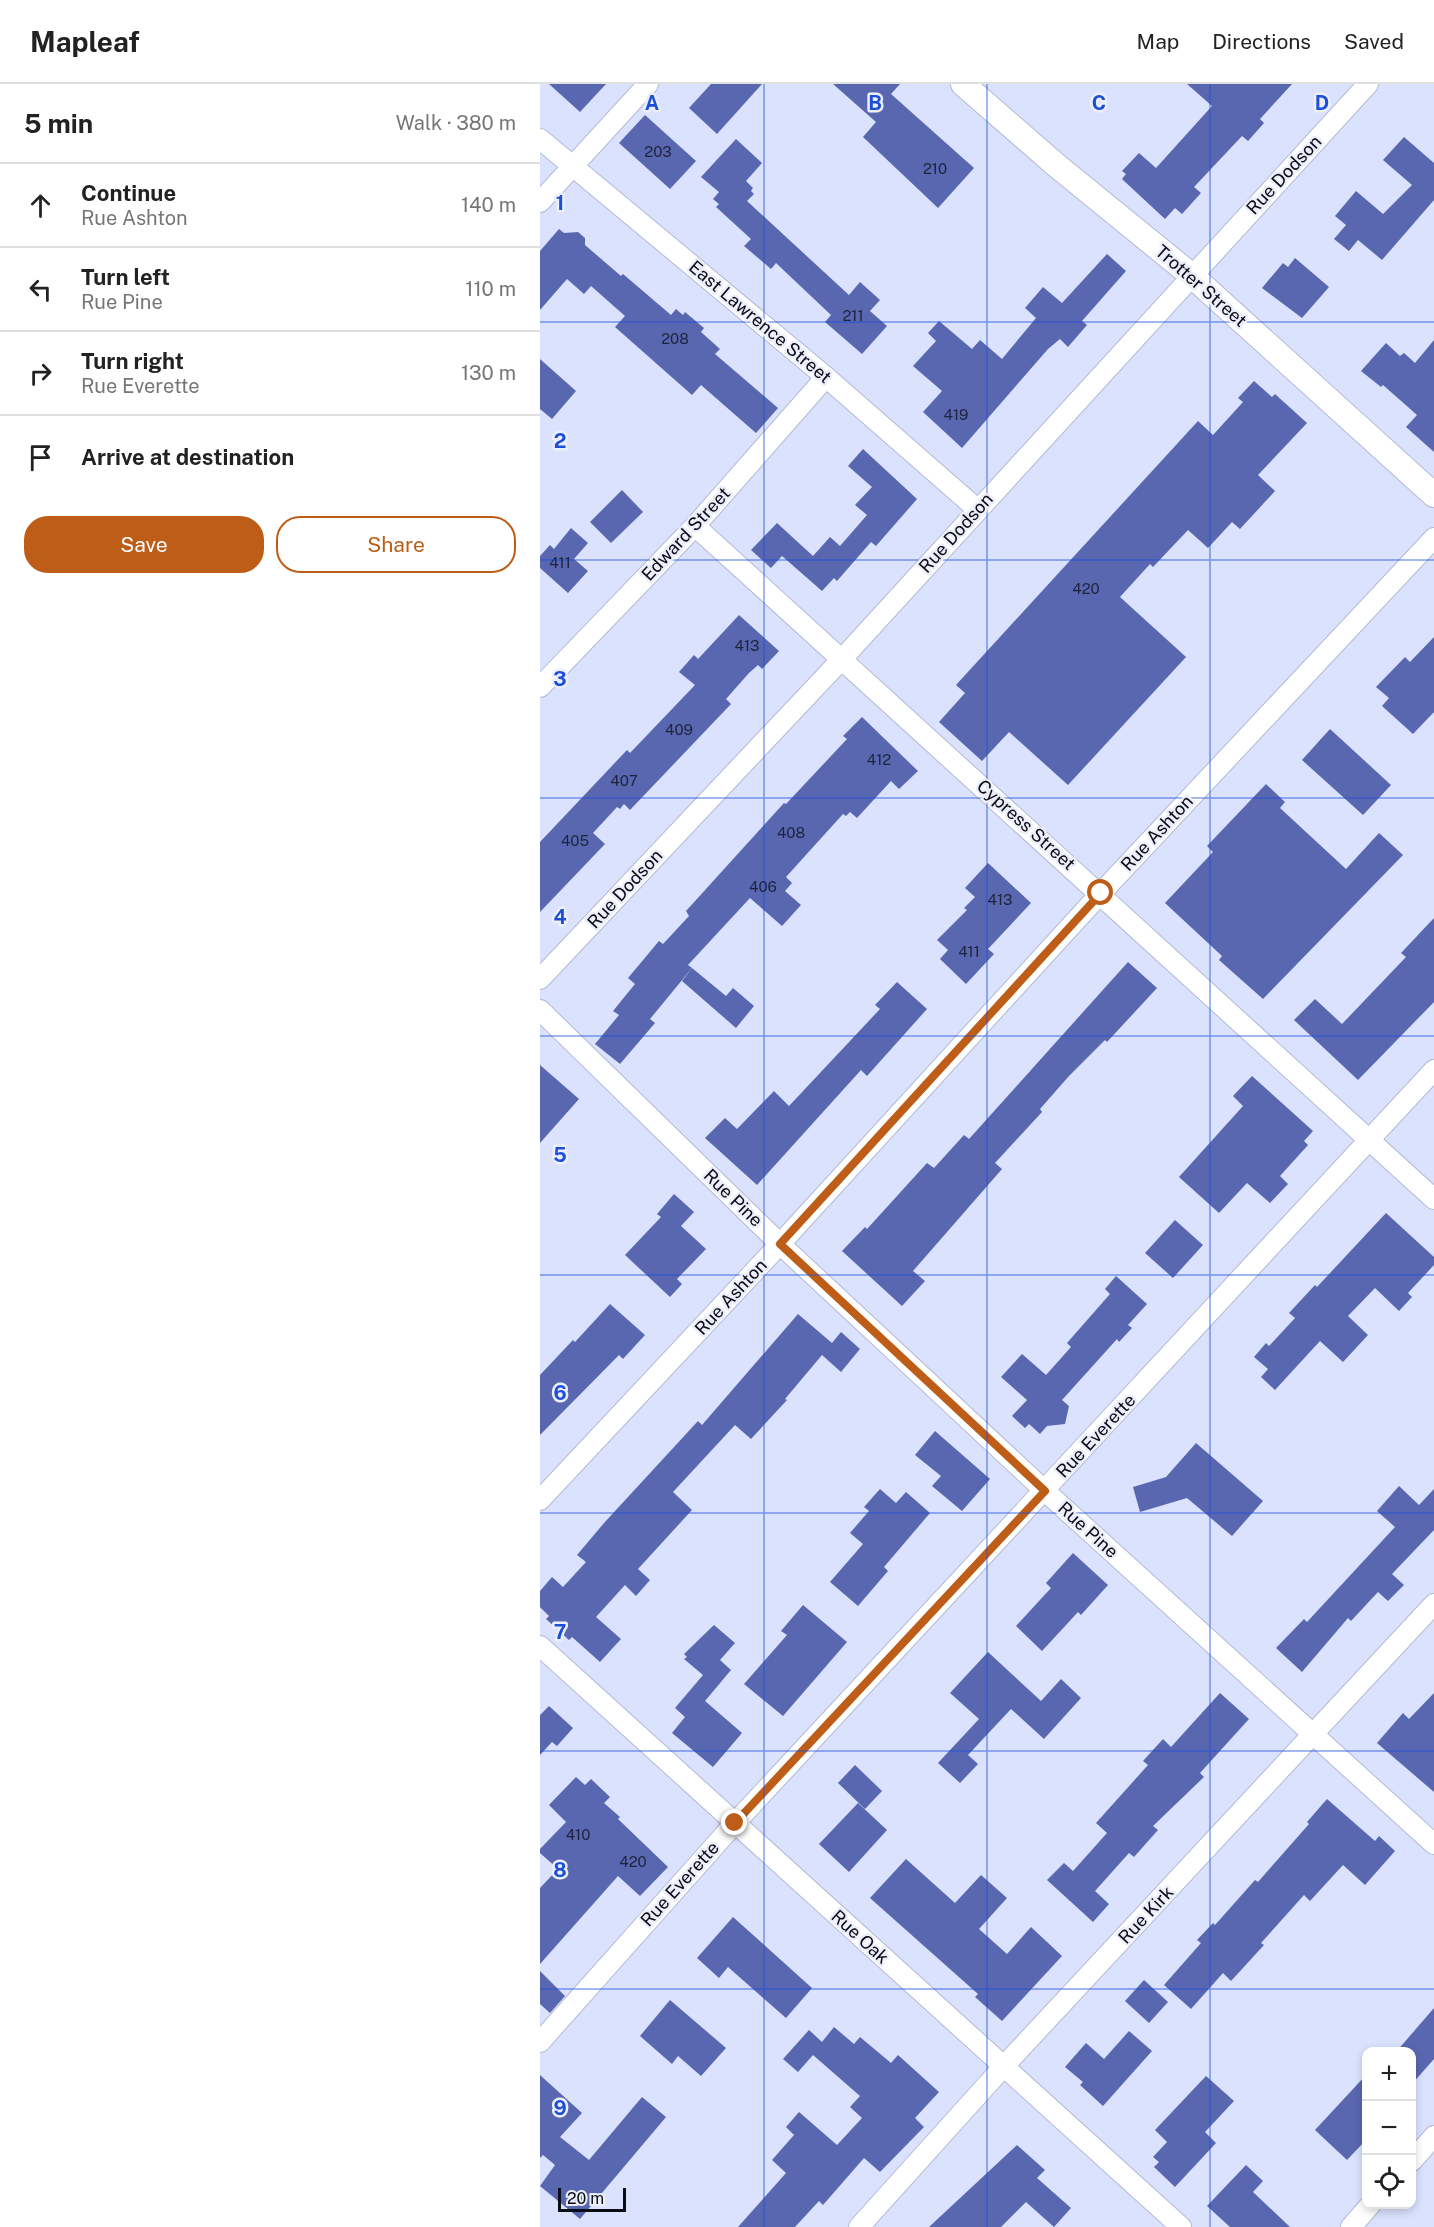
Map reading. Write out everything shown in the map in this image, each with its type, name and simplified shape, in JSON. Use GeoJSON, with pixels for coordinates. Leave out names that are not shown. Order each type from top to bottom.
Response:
{"type":"FeatureCollection","features":[{"type":"Feature","properties":{"kind":"street"},"geometry":{"type":"LineString","coordinates":[[540,202],[648,84]]}},
{"type":"Feature","properties":{"kind":"street","name":"Trotter Street"},"geometry":{"type":"LineString","coordinates":[[963,84],[1056,165],[1191,275],[1434,495]]}},
{"type":"Feature","properties":{"kind":"street","name":"Rue Dodson"},"geometry":{"type":"LineString","coordinates":[[540,979],[842,659],[977,508],[1368,84]]}},
{"type":"Feature","properties":{"kind":"street","name":"East Lawrence Street"},"geometry":{"type":"LineString","coordinates":[[540,139],[826,377],[977,508]]}},
{"type":"Feature","properties":{"kind":"street","name":"Edward Street"},"geometry":{"type":"LineString","coordinates":[[540,687],[695,526],[826,377]]}},
{"type":"Feature","properties":{"kind":"street","name":"Cypress Street"},"geometry":{"type":"LineString","coordinates":[[695,526],[1101,893],[1434,1199]]}},
{"type":"Feature","properties":{"kind":"street","name":"Rue Ashton"},"geometry":{"type":"LineString","coordinates":[[540,1500],[780,1244],[1101,893],[1434,538]]}},
{"type":"Feature","properties":{"kind":"street","name":"Rue Pine"},"geometry":{"type":"LineString","coordinates":[[540,1010],[780,1244],[1045,1491],[1434,1844]]}},
{"type":"Feature","properties":{"kind":"street","name":"Rue Everette"},"geometry":{"type":"LineString","coordinates":[[540,2042],[735,1823],[1434,1070]]}},
{"type":"Feature","properties":{"kind":"street","name":"Rue Kirk"},"geometry":{"type":"LineString","coordinates":[[859,2227],[1004,2066],[1315,1735],[1434,1604]]}},
{"type":"Feature","properties":{"kind":"street","name":"Rue Oak"},"geometry":{"type":"LineString","coordinates":[[540,1646],[1181,2227]]}},
{"type":"Feature","properties":{"kind":"street"},"geometry":{"type":"LineString","coordinates":[[1416,2156],[1434,2136]]}},
{"type":"Feature","properties":{"kind":"street"},"geometry":{"type":"LineString","coordinates":[[1351,2227],[1367,2209]]}},
{"type":"Feature","properties":{"kind":"building"},"geometry":{"type":"Polygon","coordinates":[[[549,84],[606,84],[580,112],[549,84]]]}},
{"type":"Feature","properties":{"kind":"building"},"geometry":{"type":"Polygon","coordinates":[[[711,84],[762,84],[717,134],[689,108],[711,84]]]}},
{"type":"Feature","properties":{"kind":"building"},"geometry":{"type":"Polygon","coordinates":[[[833,84],[900,84],[891,94],[974,168],[938,208],[863,137],[876,122],[833,84]]]}},
{"type":"Feature","properties":{"kind":"building"},"geometry":{"type":"Polygon","coordinates":[[[1187,84],[1292,84],[1260,119],[1264,123],[1248,141],[1242,136],[1194,187],[1201,193],[1182,214],[1175,208],[1165,219],[1122,179],[1126,174],[1122,171],[1139,153],[1156,168],[1212,106],[1187,84]]]}},
{"type":"Feature","properties":{"kind":"building"},"geometry":{"type":"Polygon","coordinates":[[[645,115],[696,161],[670,189],[619,143],[645,115]]]}},
{"type":"Feature","properties":{"kind":"building"},"geometry":{"type":"Polygon","coordinates":[[[1404,137],[1434,163],[1434,200],[1382,260],[1358,240],[1349,251],[1334,239],[1346,225],[1335,216],[1356,191],[1383,214],[1412,185],[1383,160],[1404,137]]]}},
{"type":"Feature","properties":{"kind":"building"},"geometry":{"type":"Polygon","coordinates":[[[736,139],[762,163],[746,181],[753,188],[751,191],[754,194],[747,201],[849,295],[860,282],[880,300],[870,311],[887,326],[862,354],[825,322],[831,315],[776,263],[771,269],[744,246],[751,239],[716,207],[719,204],[713,199],[719,192],[701,177],[736,139]]]}},
{"type":"Feature","properties":{"kind":"building"},"geometry":{"type":"Polygon","coordinates":[[[559,229],[564,233],[578,232],[585,238],[585,245],[671,315],[676,309],[683,315],[685,312],[704,328],[701,332],[720,349],[715,354],[778,408],[756,433],[701,385],[692,395],[615,327],[625,316],[591,286],[584,294],[567,279],[540,310],[540,251],[559,229]]]}},
{"type":"Feature","properties":{"kind":"building"},"geometry":{"type":"Polygon","coordinates":[[[1107,254],[1126,271],[1082,321],[1087,325],[1068,347],[1060,339],[1048,349],[962,448],[923,412],[942,391],[913,366],[936,341],[928,333],[939,321],[972,349],[980,340],[1002,359],[1036,318],[1025,308],[1043,287],[1062,303],[1107,254]]]}},
{"type":"Feature","properties":{"kind":"building"},"geometry":{"type":"Polygon","coordinates":[[[1295,258],[1329,287],[1302,318],[1262,288],[1283,263],[1288,267],[1295,258]]]}},
{"type":"Feature","properties":{"kind":"building"},"geometry":{"type":"Polygon","coordinates":[[[1434,340],[1434,452],[1406,427],[1417,415],[1383,385],[1381,387],[1361,371],[1386,343],[1400,356],[1404,353],[1415,363],[1434,340]]]}},
{"type":"Feature","properties":{"kind":"building"},"geometry":{"type":"Polygon","coordinates":[[[540,359],[576,391],[552,419],[540,409],[540,359]]]}},
{"type":"Feature","properties":{"kind":"building"},"geometry":{"type":"Polygon","coordinates":[[[1254,381],[1272,397],[1275,394],[1307,423],[1258,475],[1275,491],[1240,529],[1232,522],[1208,548],[1188,530],[1153,567],[1150,564],[1120,597],[1186,657],[1068,785],[1009,732],[982,761],[939,722],[965,693],[956,685],[1198,421],[1213,435],[1243,402],[1238,398],[1254,381]]]}},
{"type":"Feature","properties":{"kind":"building"},"geometry":{"type":"Polygon","coordinates":[[[863,449],[917,499],[876,546],[871,542],[837,581],[834,578],[822,591],[782,556],[771,568],[751,550],[777,523],[813,556],[830,537],[840,546],[867,515],[855,505],[872,487],[848,466],[863,449]]]}},
{"type":"Feature","properties":{"kind":"building"},"geometry":{"type":"Polygon","coordinates":[[[622,490],[643,512],[611,543],[590,522],[622,490]]]}},
{"type":"Feature","properties":{"kind":"building"},"geometry":{"type":"Polygon","coordinates":[[[571,528],[588,543],[574,559],[588,571],[568,593],[540,568],[540,556],[550,545],[554,549],[571,528]]]}},
{"type":"Feature","properties":{"kind":"building"},"geometry":{"type":"Polygon","coordinates":[[[739,615],[779,651],[762,669],[758,665],[749,673],[726,699],[731,704],[630,810],[624,804],[620,809],[617,807],[593,833],[605,844],[540,912],[540,842],[627,750],[630,753],[695,685],[679,672],[694,655],[698,659],[739,615]]]}},
{"type":"Feature","properties":{"kind":"building"},"geometry":{"type":"Polygon","coordinates":[[[1434,637],[1434,712],[1413,734],[1382,706],[1389,698],[1376,687],[1405,657],[1410,662],[1434,637]]]}},
{"type":"Feature","properties":{"kind":"building"},"geometry":{"type":"Polygon","coordinates":[[[862,717],[918,771],[899,789],[891,781],[857,818],[850,812],[846,816],[843,814],[786,877],[792,883],[785,891],[801,905],[782,926],[750,898],[688,965],[692,968],[650,1019],[655,1023],[620,1064],[595,1044],[619,1015],[613,1011],[635,984],[628,978],[659,941],[663,944],[689,916],[686,911],[784,803],[786,804],[847,739],[843,736],[862,717]]]}},
{"type":"Feature","properties":{"kind":"building"},"geometry":{"type":"Polygon","coordinates":[[[1330,729],[1391,785],[1363,815],[1302,760],[1330,729]]]}},
{"type":"Feature","properties":{"kind":"building"},"geometry":{"type":"Polygon","coordinates":[[[1266,784],[1285,802],[1280,808],[1346,869],[1379,833],[1403,855],[1263,999],[1219,960],[1222,956],[1165,903],[1213,852],[1207,846],[1266,784]]]}},
{"type":"Feature","properties":{"kind":"building"},"geometry":{"type":"Polygon","coordinates":[[[988,863],[1031,903],[988,949],[994,954],[966,984],[940,959],[948,950],[937,940],[967,910],[964,908],[975,897],[965,888],[988,863]]]}},
{"type":"Feature","properties":{"kind":"building"},"geometry":{"type":"Polygon","coordinates":[[[1434,918],[1434,1002],[1358,1080],[1294,1020],[1315,999],[1342,1024],[1406,957],[1401,953],[1434,918]]]}},
{"type":"Feature","properties":{"kind":"building"},"geometry":{"type":"Polygon","coordinates":[[[1128,962],[1157,988],[1107,1042],[1105,1040],[1069,1076],[1040,1109],[1042,1112],[995,1163],[1002,1169],[913,1271],[925,1281],[902,1306],[842,1251],[865,1227],[867,1229],[927,1163],[934,1168],[964,1135],[969,1139],[1128,962]]]}},
{"type":"Feature","properties":{"kind":"building"},"geometry":{"type":"Polygon","coordinates":[[[692,968],[726,996],[733,988],[754,1006],[736,1028],[682,981],[692,968]]]}},
{"type":"Feature","properties":{"kind":"building"},"geometry":{"type":"Polygon","coordinates":[[[897,982],[927,1009],[867,1076],[861,1070],[757,1185],[705,1138],[725,1118],[737,1129],[774,1091],[789,1106],[880,1009],[875,1005],[897,982]]]}},
{"type":"Feature","properties":{"kind":"building"},"geometry":{"type":"Polygon","coordinates":[[[540,1065],[579,1099],[540,1143],[540,1065]]]}},
{"type":"Feature","properties":{"kind":"building"},"geometry":{"type":"Polygon","coordinates":[[[1252,1076],[1313,1131],[1304,1141],[1308,1145],[1280,1176],[1288,1184],[1270,1203],[1247,1183],[1219,1213],[1179,1177],[1243,1106],[1233,1096],[1252,1076]]]}},
{"type":"Feature","properties":{"kind":"building"},"geometry":{"type":"Polygon","coordinates":[[[674,1194],[694,1212],[681,1226],[706,1249],[677,1279],[682,1284],[670,1297],[625,1255],[661,1217],[657,1214],[674,1194]]]}},
{"type":"Feature","properties":{"kind":"building"},"geometry":{"type":"Polygon","coordinates":[[[1386,1213],[1434,1257],[1434,1265],[1408,1293],[1412,1297],[1399,1311],[1375,1288],[1348,1316],[1368,1335],[1343,1362],[1320,1341],[1275,1390],[1261,1377],[1268,1369],[1254,1357],[1266,1343],[1269,1346],[1295,1318],[1289,1313],[1315,1285],[1317,1287],[1386,1213]]]}},
{"type":"Feature","properties":{"kind":"building"},"geometry":{"type":"Polygon","coordinates":[[[1175,1220],[1203,1245],[1173,1278],[1145,1253],[1175,1220]]]}},
{"type":"Feature","properties":{"kind":"building"},"geometry":{"type":"Polygon","coordinates":[[[1116,1276],[1147,1304],[1128,1325],[1132,1328],[1119,1342],[1117,1339],[1062,1400],[1069,1406],[1065,1424],[1047,1426],[1040,1434],[1029,1424],[1025,1428],[1012,1416],[1027,1400],[1001,1377],[1022,1354],[1046,1375],[1071,1347],[1067,1343],[1110,1294],[1105,1289],[1116,1276]]]}},
{"type":"Feature","properties":{"kind":"building"},"geometry":{"type":"Polygon","coordinates":[[[610,1304],[645,1335],[623,1359],[619,1355],[540,1435],[540,1375],[610,1304]]]}},
{"type":"Feature","properties":{"kind":"building"},"geometry":{"type":"Polygon","coordinates":[[[798,1314],[832,1343],[841,1332],[860,1349],[841,1372],[822,1355],[785,1399],[787,1400],[751,1439],[735,1425],[673,1492],[692,1510],[638,1569],[650,1580],[636,1596],[625,1585],[596,1617],[621,1639],[600,1662],[572,1637],[569,1640],[546,1619],[549,1616],[540,1607],[540,1591],[552,1577],[563,1587],[586,1562],[577,1555],[604,1523],[698,1421],[702,1425],[798,1314]]]}},
{"type":"Feature","properties":{"kind":"building"},"geometry":{"type":"Polygon","coordinates":[[[935,1431],[990,1479],[962,1511],[932,1486],[941,1476],[915,1455],[935,1431]]]}},
{"type":"Feature","properties":{"kind":"building"},"geometry":{"type":"Polygon","coordinates":[[[1196,1443],[1263,1501],[1232,1536],[1187,1498],[1140,1512],[1133,1487],[1166,1477],[1196,1443]]]}},
{"type":"Feature","properties":{"kind":"building"},"geometry":{"type":"Polygon","coordinates":[[[1399,1486],[1419,1505],[1434,1489],[1434,1530],[1392,1574],[1404,1585],[1388,1601],[1378,1592],[1351,1621],[1348,1618],[1302,1672],[1276,1648],[1304,1619],[1307,1622],[1395,1527],[1377,1511],[1399,1486]]]}},
{"type":"Feature","properties":{"kind":"building"},"geometry":{"type":"Polygon","coordinates":[[[880,1489],[896,1503],[906,1492],[930,1513],[884,1567],[888,1571],[858,1606],[830,1582],[863,1544],[850,1533],[869,1511],[864,1507],[880,1489]]]}},
{"type":"Feature","properties":{"kind":"building"},"geometry":{"type":"Polygon","coordinates":[[[1073,1553],[1108,1585],[1081,1615],[1078,1612],[1042,1651],[1016,1626],[1051,1588],[1046,1583],[1073,1553]]]}},
{"type":"Feature","properties":{"kind":"building"},"geometry":{"type":"Polygon","coordinates":[[[803,1605],[847,1642],[783,1716],[744,1684],[787,1635],[781,1631],[803,1605]]]}},
{"type":"Feature","properties":{"kind":"building"},"geometry":{"type":"Polygon","coordinates":[[[714,1625],[735,1643],[720,1660],[731,1670],[705,1701],[742,1733],[713,1767],[672,1733],[685,1717],[675,1708],[703,1675],[684,1659],[687,1657],[684,1654],[714,1625]]]}},
{"type":"Feature","properties":{"kind":"building"},"geometry":{"type":"Polygon","coordinates":[[[988,1652],[1041,1701],[1061,1679],[1081,1698],[1044,1739],[1011,1709],[968,1755],[978,1764],[960,1783],[938,1763],[979,1719],[950,1693],[988,1652]]]}},
{"type":"Feature","properties":{"kind":"building"},"geometry":{"type":"Polygon","coordinates":[[[1220,1693],[1249,1719],[1200,1773],[1204,1777],[1153,1826],[1158,1830],[1134,1857],[1129,1853],[1095,1891],[1109,1904],[1093,1922],[1047,1880],[1064,1863],[1073,1871],[1107,1833],[1096,1823],[1148,1765],[1143,1761],[1163,1739],[1171,1747],[1220,1693]]]}},
{"type":"Feature","properties":{"kind":"building"},"geometry":{"type":"Polygon","coordinates":[[[1434,1693],[1434,1792],[1377,1743],[1403,1713],[1409,1719],[1434,1693]]]}},
{"type":"Feature","properties":{"kind":"building"},"geometry":{"type":"Polygon","coordinates":[[[549,1706],[573,1728],[557,1746],[552,1742],[540,1755],[540,1715],[549,1706]]]}},
{"type":"Feature","properties":{"kind":"building"},"geometry":{"type":"Polygon","coordinates":[[[855,1765],[882,1791],[865,1809],[838,1783],[855,1765]]]}},
{"type":"Feature","properties":{"kind":"building"},"geometry":{"type":"Polygon","coordinates":[[[576,1777],[585,1785],[591,1779],[610,1797],[604,1803],[668,1867],[640,1896],[618,1876],[540,1964],[540,1888],[558,1869],[540,1853],[540,1849],[566,1822],[549,1805],[576,1777]]]}},
{"type":"Feature","properties":{"kind":"building"},"geometry":{"type":"Polygon","coordinates":[[[1327,1799],[1375,1841],[1379,1836],[1395,1851],[1365,1885],[1343,1865],[1310,1901],[1304,1895],[1261,1943],[1264,1945],[1231,1981],[1223,1973],[1191,2009],[1164,1985],[1201,1943],[1197,1940],[1213,1923],[1215,1925],[1255,1880],[1258,1882],[1309,1824],[1307,1822],[1327,1799]]]}},
{"type":"Feature","properties":{"kind":"building"},"geometry":{"type":"Polygon","coordinates":[[[858,1803],[887,1830],[849,1872],[819,1844],[858,1803]]]}},
{"type":"Feature","properties":{"kind":"building"},"geometry":{"type":"Polygon","coordinates":[[[906,1859],[955,1903],[981,1875],[1007,1898],[979,1929],[1007,1954],[1031,1927],[1062,1956],[1002,2021],[975,1997],[978,1994],[870,1898],[906,1859]]]}},
{"type":"Feature","properties":{"kind":"building"},"geometry":{"type":"Polygon","coordinates":[[[733,1917],[812,1988],[786,2018],[728,1967],[719,1978],[697,1958],[733,1917]]]}},
{"type":"Feature","properties":{"kind":"building"},"geometry":{"type":"Polygon","coordinates":[[[540,1971],[565,1996],[550,2013],[540,2004],[540,1971]]]}},
{"type":"Feature","properties":{"kind":"building"},"geometry":{"type":"Polygon","coordinates":[[[1144,1980],[1168,2002],[1149,2023],[1125,2001],[1144,1980]]]}},
{"type":"Feature","properties":{"kind":"building"},"geometry":{"type":"Polygon","coordinates":[[[670,2000],[726,2048],[701,2076],[678,2056],[672,2064],[640,2036],[670,2000]]]}},
{"type":"Feature","properties":{"kind":"building"},"geometry":{"type":"Polygon","coordinates":[[[1434,2008],[1434,2059],[1416,2079],[1416,2047],[1400,2047],[1434,2008]]]}},
{"type":"Feature","properties":{"kind":"building"},"geometry":{"type":"Polygon","coordinates":[[[834,2027],[854,2044],[860,2037],[891,2063],[898,2055],[939,2092],[915,2118],[924,2127],[880,2172],[864,2158],[823,2205],[819,2201],[795,2227],[738,2227],[786,2173],[772,2160],[794,2135],[786,2127],[799,2112],[837,2145],[862,2118],[850,2107],[860,2096],[813,2055],[798,2072],[783,2059],[809,2030],[822,2042],[834,2027]]]}},
{"type":"Feature","properties":{"kind":"building"},"geometry":{"type":"Polygon","coordinates":[[[1129,2031],[1152,2051],[1103,2106],[1080,2085],[1083,2082],[1065,2067],[1086,2043],[1104,2059],[1129,2031]]]}},
{"type":"Feature","properties":{"kind":"building"},"geometry":{"type":"Polygon","coordinates":[[[540,2075],[582,2113],[560,2137],[589,2160],[642,2097],[666,2117],[580,2219],[540,2186],[555,2165],[543,2155],[540,2158],[540,2075]]]}},
{"type":"Feature","properties":{"kind":"building"},"geometry":{"type":"Polygon","coordinates":[[[1206,2076],[1234,2101],[1205,2132],[1216,2143],[1175,2187],[1154,2167],[1159,2162],[1153,2157],[1167,2142],[1155,2130],[1206,2076]]]}},
{"type":"Feature","properties":{"kind":"building"},"geometry":{"type":"Polygon","coordinates":[[[1362,2079],[1362,2144],[1347,2160],[1315,2130],[1362,2079]]]}},
{"type":"Feature","properties":{"kind":"building"},"geometry":{"type":"Polygon","coordinates":[[[1017,2145],[1045,2170],[1037,2178],[1071,2208],[1054,2227],[1026,2202],[1001,2227],[929,2227],[1017,2145]]]}},
{"type":"Feature","properties":{"kind":"building"},"geometry":{"type":"Polygon","coordinates":[[[1246,2165],[1263,2181],[1253,2192],[1290,2227],[1230,2227],[1207,2206],[1246,2165]]]}},
{"type":"Feature","properties":{"kind":"route"},"geometry":{"type":"LineString","coordinates":[[735,1823],[1045,1491],[780,1244],[1101,893]]}}]}
